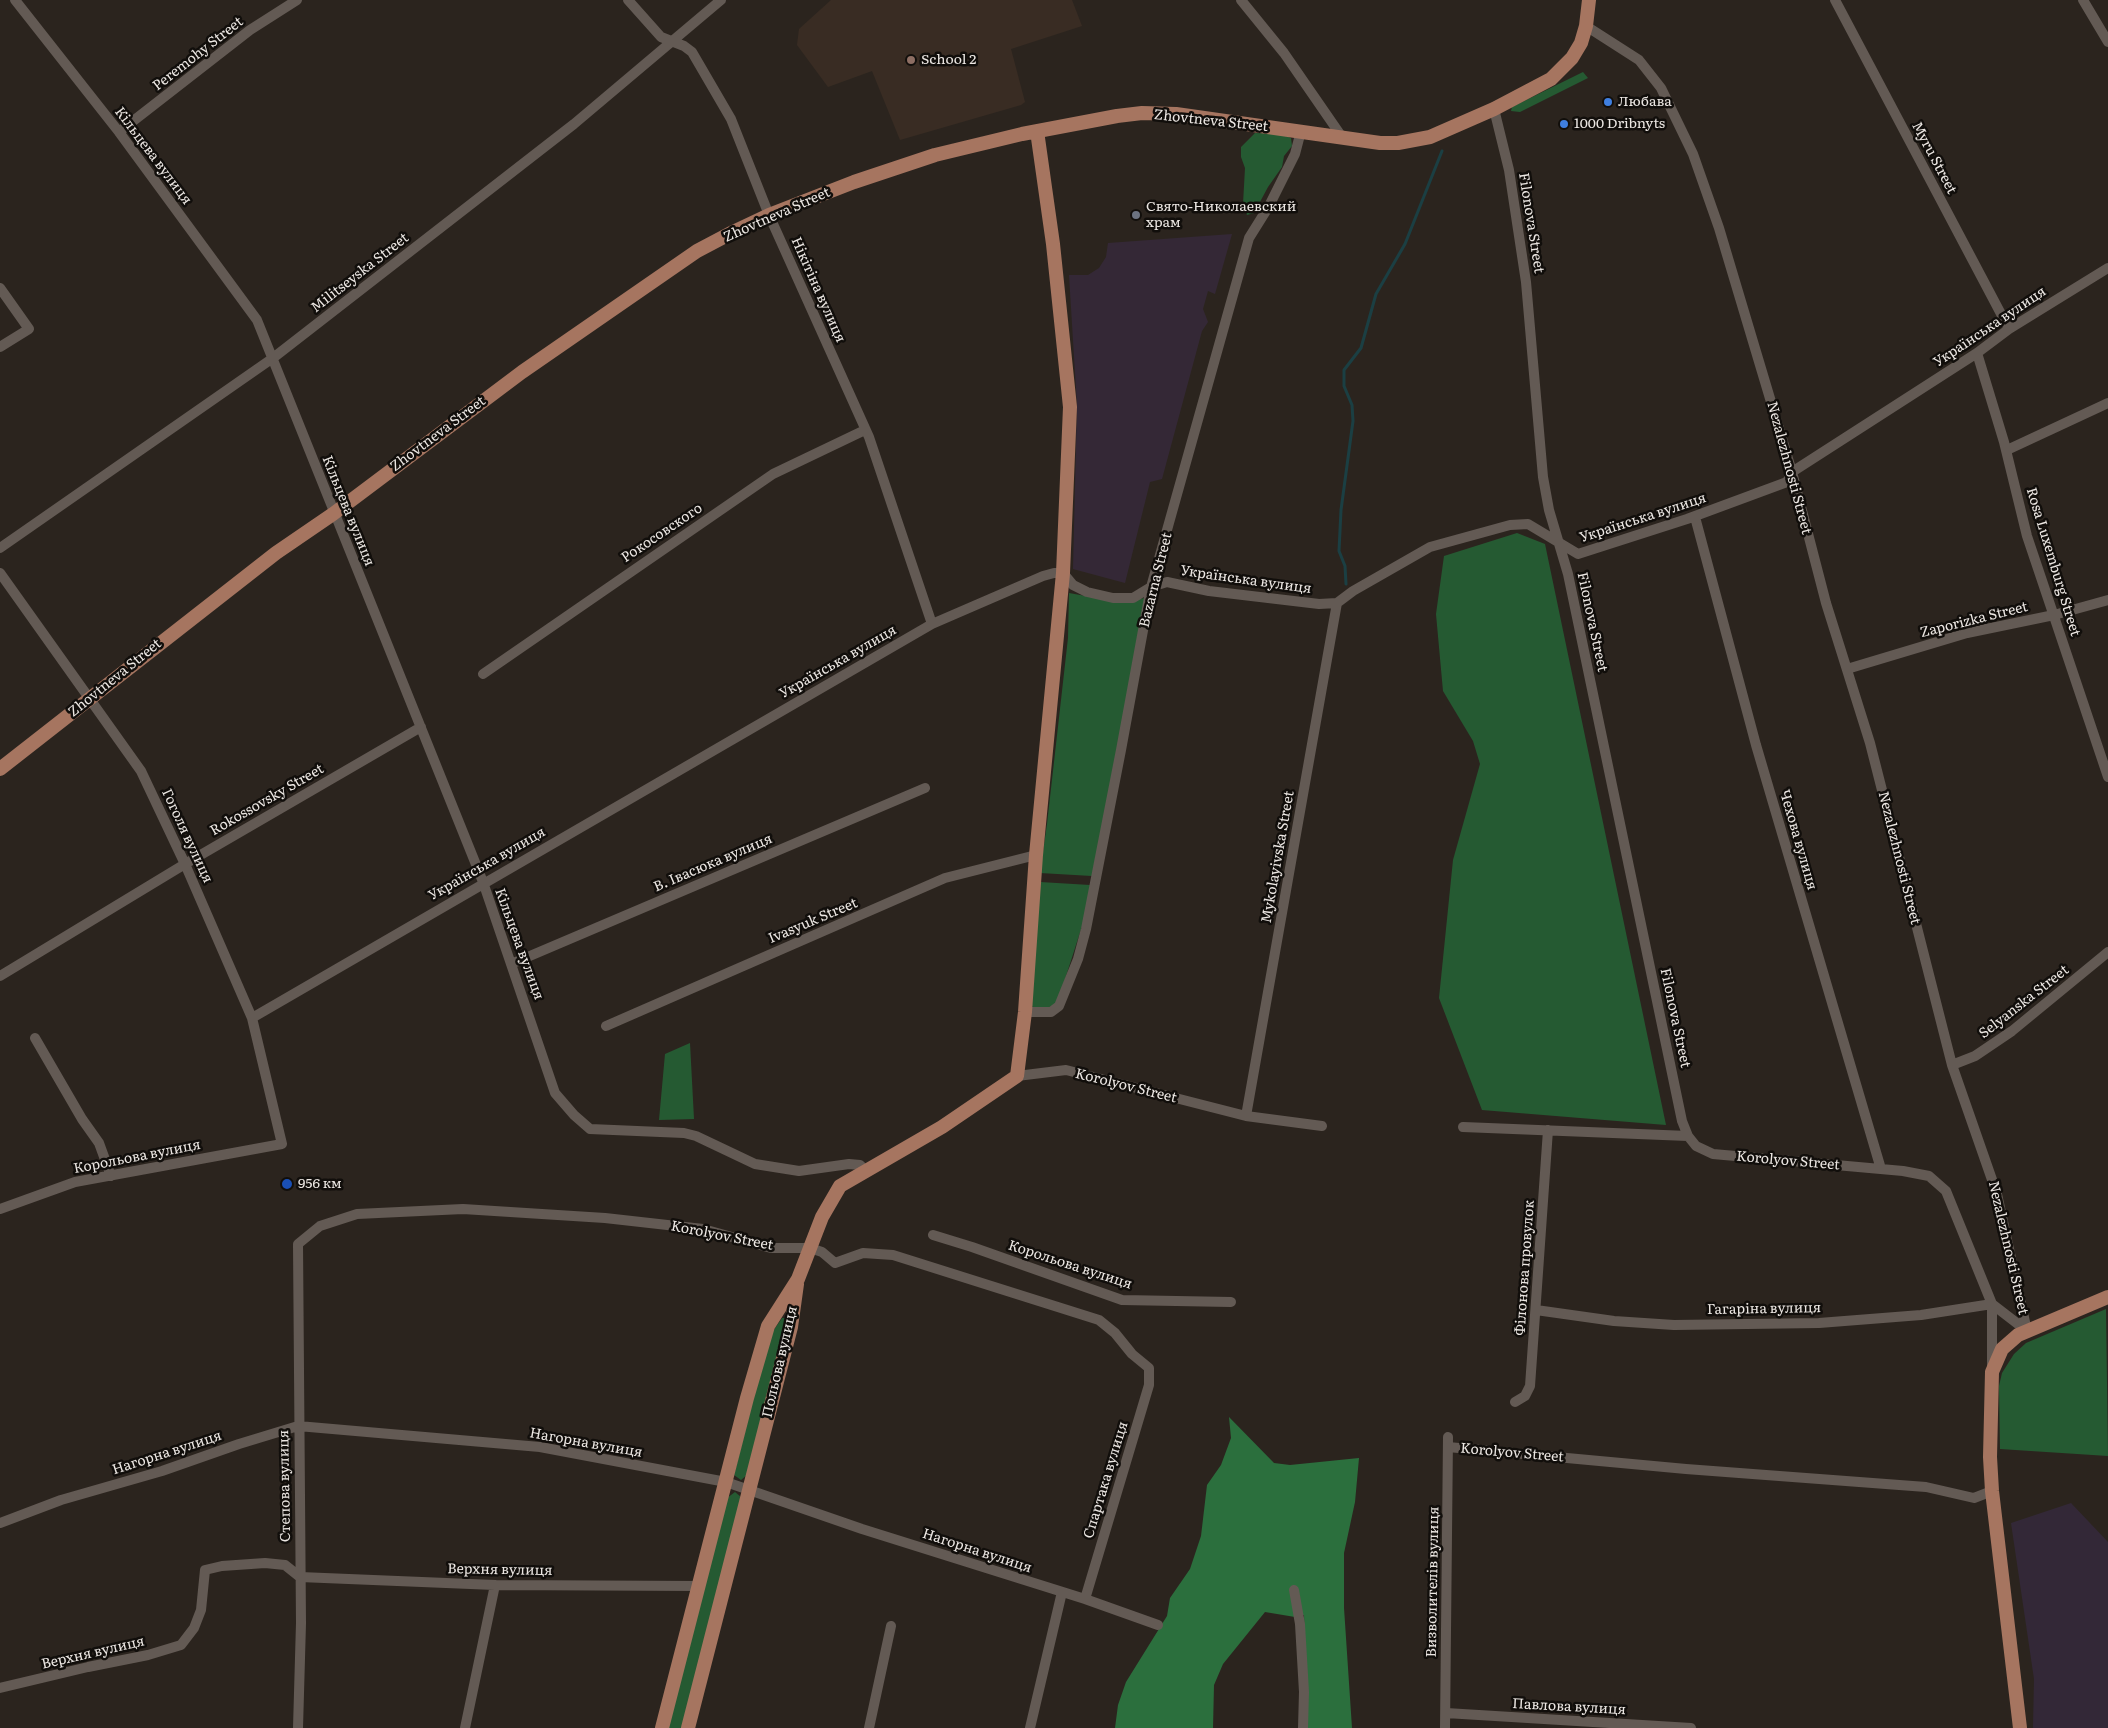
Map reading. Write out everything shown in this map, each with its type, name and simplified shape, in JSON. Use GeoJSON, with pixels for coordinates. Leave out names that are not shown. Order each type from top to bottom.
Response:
{"type":"FeatureCollection","features":[{"type":"Feature","properties":{"kind":"main road","name":"Zhovtneva Street"},"geometry":{"type":"LineString","coordinates":[[0,769],[89,701],[170,634],[276,553],[334,514],[522,372],[697,251],[769,215],[854,182],[935,155],[1037,131],[1117,116],[1161,113],[1380,143],[1414,140],[1437,134],[1494,109],[1551,78],[1572,58],[1586,26],[1588,0]]}},
{"type":"Feature","properties":{"kind":"main road"},"geometry":{"type":"LineString","coordinates":[[1017,1076],[1025,1012],[1036,855],[1063,573],[1070,408],[1053,244],[1037,131]]}},
{"type":"Feature","properties":{"kind":"main road","name":"Korolyov Street"},"geometry":{"type":"LineString","coordinates":[[798,1279],[822,1217],[840,1186],[942,1127],[1017,1076]]}},
{"type":"Feature","properties":{"kind":"main road","name":"Польова вулиця"},"geometry":{"type":"LineString","coordinates":[[662,1728],[747,1398],[768,1326],[798,1279]]}},
{"type":"Feature","properties":{"kind":"main road","name":"Польова вулиця"},"geometry":{"type":"LineString","coordinates":[[688,1728],[791,1327],[798,1279]]}},
{"type":"Feature","properties":{"kind":"main road"},"geometry":{"type":"LineString","coordinates":[[2027,1331],[2108,1297]]}},
{"type":"Feature","properties":{"kind":"main road","name":"Nezalezhnosti Street"},"geometry":{"type":"LineString","coordinates":[[2020,1728],[1992,1491],[1990,1457],[1992,1372],[2002,1349],[2010,1340],[2027,1331]]}},
{"type":"Feature","properties":{"kind":"street","name":"Кільцева вулиця"},"geometry":{"type":"LineString","coordinates":[[15,0],[119,132],[257,320],[483,882],[554,1088],[574,1115],[590,1129],[684,1133],[696,1136],[755,1164],[799,1171],[849,1164],[860,1164],[865,1170]]}},
{"type":"Feature","properties":{"kind":"street","name":"Peremohy Street"},"geometry":{"type":"LineString","coordinates":[[119,132],[250,30],[297,0]]}},
{"type":"Feature","properties":{"kind":"street","name":"Нікітіна вулиця"},"geometry":{"type":"LineString","coordinates":[[628,0],[661,38],[692,52],[711,83],[743,144],[769,215],[865,430],[932,624]]}},
{"type":"Feature","properties":{"kind":"street","name":"Militseyska Street"},"geometry":{"type":"LineString","coordinates":[[0,548],[273,358],[574,124],[721,0]]}},
{"type":"Feature","properties":{"kind":"street"},"geometry":{"type":"LineString","coordinates":[[1241,0],[1284,53],[1342,137]]}},
{"type":"Feature","properties":{"kind":"street","name":"Myru Street"},"geometry":{"type":"LineString","coordinates":[[1835,0],[2009,329]]}},
{"type":"Feature","properties":{"kind":"street"},"geometry":{"type":"LineString","coordinates":[[2083,0],[2108,42]]}},
{"type":"Feature","properties":{"kind":"street","name":"Nezalezhnosti Street"},"geometry":{"type":"LineString","coordinates":[[1586,26],[1639,60],[1661,88],[1693,154],[1724,245],[1792,472],[1818,574],[1870,743],[1952,1065],[1997,1194],[2027,1331]]}},
{"type":"Feature","properties":{"kind":"street","name":"Filonova Street"},"geometry":{"type":"LineString","coordinates":[[1494,109],[1509,170],[1524,263],[1543,477],[1568,574],[1682,1121],[1688,1136]]}},
{"type":"Feature","properties":{"kind":"street","name":"Bazarna Street"},"geometry":{"type":"LineString","coordinates":[[1025,1012],[1051,1012],[1059,1006],[1078,959],[1086,929],[1151,587],[1249,238],[1269,206],[1295,154],[1301,131]]}},
{"type":"Feature","properties":{"kind":"street","name":"Українська вулиця"},"geometry":{"type":"LineString","coordinates":[[252,1018],[483,882],[932,624],[1043,576],[1063,573],[1073,585],[1087,592],[1112,598],[1133,598],[1151,587],[1167,582],[1209,591],[1319,604],[1337,603],[1353,591],[1430,547],[1510,525],[1528,524],[1578,554],[1695,517],[1787,482],[1792,472],[1977,353],[2009,329],[2108,268]]}},
{"type":"Feature","properties":{"kind":"street"},"geometry":{"type":"LineString","coordinates":[[0,288],[29,328],[0,347]]}},
{"type":"Feature","properties":{"kind":"street","name":"Rosa Luxemburg Street"},"geometry":{"type":"LineString","coordinates":[[1977,353],[2006,450],[2028,536],[2108,778]]}},
{"type":"Feature","properties":{"kind":"street"},"geometry":{"type":"LineString","coordinates":[[2006,450],[2108,404]]}},
{"type":"Feature","properties":{"kind":"street","name":"Рокосовского"},"geometry":{"type":"LineString","coordinates":[[483,674],[773,474],[865,430]]}},
{"type":"Feature","properties":{"kind":"street","name":"Чехова вулиця"},"geometry":{"type":"LineString","coordinates":[[1695,517],[1756,745],[1881,1169]]}},
{"type":"Feature","properties":{"kind":"street","name":"Гоголя вулиця"},"geometry":{"type":"LineString","coordinates":[[0,573],[89,701],[141,771],[185,864],[252,1018],[282,1144]]}},
{"type":"Feature","properties":{"kind":"street","name":"Zaporizka Street"},"geometry":{"type":"LineString","coordinates":[[1847,669],[1967,633],[2054,615],[2108,600]]}},
{"type":"Feature","properties":{"kind":"street","name":"Mykolayivska Street"},"geometry":{"type":"LineString","coordinates":[[1246,1116],[1337,603]]}},
{"type":"Feature","properties":{"kind":"street","name":"Rokossovsky Street"},"geometry":{"type":"LineString","coordinates":[[0,976],[185,864],[420,726]]}},
{"type":"Feature","properties":{"kind":"street","name":"В. Івасюка вулиця"},"geometry":{"type":"LineString","coordinates":[[511,964],[925,788]]}},
{"type":"Feature","properties":{"kind":"street","name":"Ivasyuk Street"},"geometry":{"type":"LineString","coordinates":[[606,1026],[945,878],[1036,855]]}},
{"type":"Feature","properties":{"kind":"street","name":"Selyanska Street"},"geometry":{"type":"LineString","coordinates":[[1952,1065],[1975,1056],[2012,1031],[2108,952]]}},
{"type":"Feature","properties":{"kind":"street"},"geometry":{"type":"LineString","coordinates":[[36,1038],[82,1120],[99,1144],[111,1176]]}},
{"type":"Feature","properties":{"kind":"street","name":"Korolyov Street"},"geometry":{"type":"LineString","coordinates":[[1017,1076],[1066,1070],[1246,1116],[1322,1126]]}},
{"type":"Feature","properties":{"kind":"street"},"geometry":{"type":"LineString","coordinates":[[1463,1127],[1688,1136]]}},
{"type":"Feature","properties":{"kind":"street","name":"Філонова провулок"},"geometry":{"type":"LineString","coordinates":[[1515,1402],[1525,1396],[1530,1386],[1548,1130]]}},
{"type":"Feature","properties":{"kind":"street","name":"Korolyov Street"},"geometry":{"type":"LineString","coordinates":[[1688,1136],[1704,1151],[1712,1154],[1881,1169],[1929,1176],[1946,1191],[1992,1304]]}},
{"type":"Feature","properties":{"kind":"street","name":"Корольова вулиця"},"geometry":{"type":"LineString","coordinates":[[0,1209],[75,1182],[282,1144]]}},
{"type":"Feature","properties":{"kind":"street","name":"Korolyov Street"},"geometry":{"type":"LineString","coordinates":[[298,1244],[320,1226],[357,1214],[463,1209],[651,1223],[703,1229],[770,1248],[810,1248],[822,1252],[835,1263],[863,1253],[893,1255],[1099,1320],[1115,1333],[1132,1354],[1148,1368]]}},
{"type":"Feature","properties":{"kind":"street","name":"Корольова вулиця"},"geometry":{"type":"LineString","coordinates":[[933,1235],[1122,1300],[1231,1302]]}},
{"type":"Feature","properties":{"kind":"street","name":"Степова вулиця"},"geometry":{"type":"LineString","coordinates":[[298,1244],[300,1577],[298,1728]]}},
{"type":"Feature","properties":{"kind":"street"},"geometry":{"type":"LineString","coordinates":[[1992,1304],[2027,1331]]}},
{"type":"Feature","properties":{"kind":"street"},"geometry":{"type":"LineString","coordinates":[[1992,1304],[1992,1372]]}},
{"type":"Feature","properties":{"kind":"street","name":"Гагаріна вулиця"},"geometry":{"type":"LineString","coordinates":[[1536,1310],[1614,1321],[1711,1324],[1828,1322],[1921,1315],[1992,1304]]}},
{"type":"Feature","properties":{"kind":"street","name":"Спартака вулиця"},"geometry":{"type":"LineString","coordinates":[[1085,1599],[1149,1384],[1148,1368]]}},
{"type":"Feature","properties":{"kind":"street","name":"Нагорна вулиця"},"geometry":{"type":"LineString","coordinates":[[0,1523],[62,1500],[162,1471],[298,1426],[540,1447],[726,1482],[862,1529],[1085,1599],[1158,1626]]}},
{"type":"Feature","properties":{"kind":"street","name":"Korolyov Street"},"geometry":{"type":"LineString","coordinates":[[1448,1442],[1686,1469],[1926,1487],[1974,1498],[1992,1491]]}},
{"type":"Feature","properties":{"kind":"street","name":"Визволителів вулиця"},"geometry":{"type":"LineString","coordinates":[[1445,1728],[1448,1442]]}},
{"type":"Feature","properties":{"kind":"street","name":"Верхня вулиця"},"geometry":{"type":"LineString","coordinates":[[0,1688],[148,1655],[181,1645],[194,1628],[201,1610],[205,1570],[242,1564],[265,1563],[284,1565],[300,1577],[495,1585],[700,1586]]}},
{"type":"Feature","properties":{"kind":"street"},"geometry":{"type":"LineString","coordinates":[[465,1728],[495,1585]]}},
{"type":"Feature","properties":{"kind":"street"},"geometry":{"type":"LineString","coordinates":[[1294,1590],[1300,1624],[1303,1728]]}},
{"type":"Feature","properties":{"kind":"street"},"geometry":{"type":"LineString","coordinates":[[1030,1728],[1062,1592]]}},
{"type":"Feature","properties":{"kind":"street"},"geometry":{"type":"LineString","coordinates":[[868,1728],[891,1626]]}},
{"type":"Feature","properties":{"kind":"street","name":"Павлова вулиця"},"geometry":{"type":"LineString","coordinates":[[1446,1713],[1691,1728]]}},
{"type":"Feature","properties":{"kind":"shaded area","name":"School 2"},"geometry":{"type":"Polygon","coordinates":[[[831,0],[1072,0],[1082,26],[1011,49],[1025,102],[1021,105],[900,140],[872,71],[828,87],[797,45],[799,29],[831,0]]]}},
{"type":"Feature","properties":{"kind":"shaded area"},"geometry":{"type":"Polygon","coordinates":[[[1232,234],[1215,294],[1208,291],[1203,309],[1208,322],[1202,331],[1162,479],[1150,482],[1125,583],[1073,569],[1077,405],[1069,275],[1088,275],[1099,268],[1106,257],[1108,243],[1232,234]]]}},
{"type":"Feature","properties":{"kind":"shaded area"},"geometry":{"type":"Polygon","coordinates":[[[2071,1503],[2108,1542],[2108,1728],[2033,1728],[2034,1679],[2011,1523],[2071,1503]]]}},
{"type":"Feature","properties":{"kind":"green space"},"geometry":{"type":"Polygon","coordinates":[[[1583,72],[1588,78],[1520,112],[1511,111],[1512,107],[1583,72]]]}},
{"type":"Feature","properties":{"kind":"green space"},"geometry":{"type":"Polygon","coordinates":[[[1255,133],[1281,134],[1291,138],[1292,146],[1284,156],[1282,167],[1268,187],[1254,213],[1247,215],[1243,204],[1245,168],[1241,157],[1241,147],[1255,133]]]}},
{"type":"Feature","properties":{"kind":"green space"},"geometry":{"type":"Polygon","coordinates":[[[1517,533],[1545,544],[1666,1125],[1482,1110],[1439,998],[1453,860],[1480,764],[1473,741],[1443,691],[1436,614],[1444,556],[1517,533]]]}},
{"type":"Feature","properties":{"kind":"green space"},"geometry":{"type":"Polygon","coordinates":[[[1069,593],[1119,602],[1145,598],[1132,677],[1092,876],[1040,873],[1068,638],[1069,593]]]}},
{"type":"Feature","properties":{"kind":"green space"},"geometry":{"type":"Polygon","coordinates":[[[1040,882],[1090,885],[1085,917],[1057,1004],[1038,1009],[1031,1006],[1040,882]]]}},
{"type":"Feature","properties":{"kind":"green space"},"geometry":{"type":"Polygon","coordinates":[[[690,1043],[694,1119],[659,1120],[665,1054],[690,1043]]]}},
{"type":"Feature","properties":{"kind":"green space"},"geometry":{"type":"Polygon","coordinates":[[[2106,1309],[2108,1456],[2000,1449],[1999,1386],[2002,1373],[2014,1354],[2026,1343],[2106,1309]]]}},
{"type":"Feature","properties":{"kind":"green space"},"geometry":{"type":"Polygon","coordinates":[[[782,1318],[785,1318],[786,1321],[747,1475],[741,1480],[734,1475],[769,1337],[782,1318]]]}},
{"type":"Feature","properties":{"kind":"green space"},"geometry":{"type":"Polygon","coordinates":[[[1229,1417],[1274,1463],[1290,1465],[1359,1458],[1355,1502],[1344,1553],[1344,1608],[1352,1728],[1307,1728],[1304,1615],[1295,1617],[1265,1612],[1223,1664],[1214,1685],[1213,1728],[1115,1728],[1118,1705],[1126,1682],[1167,1616],[1170,1598],[1190,1569],[1201,1536],[1207,1485],[1221,1465],[1231,1438],[1229,1417]]]}},
{"type":"Feature","properties":{"kind":"green space"},"geometry":{"type":"Polygon","coordinates":[[[735,1492],[741,1497],[682,1728],[666,1728],[727,1498],[735,1492]]]}},
{"type":"Feature","properties":{"kind":"waterway"},"geometry":{"type":"LineString","coordinates":[[1346,584],[1345,566],[1339,551],[1341,510],[1353,421],[1352,405],[1344,386],[1344,370],[1361,348],[1376,294],[1405,244],[1442,151]]}},
{"type":"Feature","properties":{"kind":"place","name":"School 2"},"geometry":{"type":"Point","coordinates":[911,60]}},
{"type":"Feature","properties":{"kind":"place","name":"Любава"},"geometry":{"type":"Point","coordinates":[1608,102]}},
{"type":"Feature","properties":{"kind":"place","name":"1000 Dribnyts"},"geometry":{"type":"Point","coordinates":[1564,124]}},
{"type":"Feature","properties":{"kind":"place","name":"Свято-Николаевский храм"},"geometry":{"type":"Point","coordinates":[1136,215]}},
{"type":"Feature","properties":{"kind":"place","name":"956 км"},"geometry":{"type":"Point","coordinates":[287,1184]}}]}
